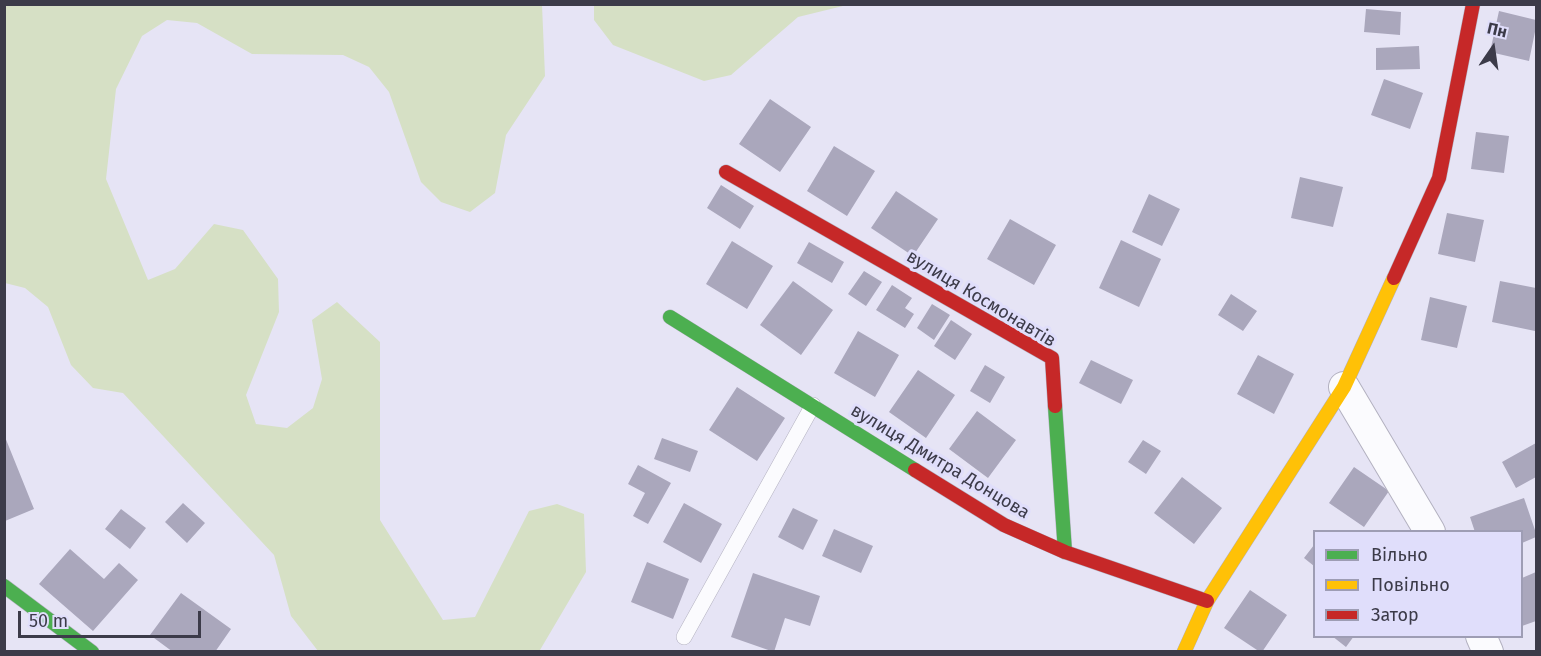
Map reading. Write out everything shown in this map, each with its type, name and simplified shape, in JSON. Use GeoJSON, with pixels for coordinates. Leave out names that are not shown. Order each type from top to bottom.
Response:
{"type":"FeatureCollection","features":[{"type":"Feature","properties":{"kind":"street"},"geometry":{"type":"LineString","coordinates":[[1185,651],[1207,601],[1344,387],[1439,178],[1473,4]]}},
{"type":"Feature","properties":{"kind":"street","name":"вулиця Космонавтів"},"geometry":{"type":"LineString","coordinates":[[726,172],[1052,358],[1065,552]]}},
{"type":"Feature","properties":{"kind":"street","name":"вулиця Дмитра Донцова"},"geometry":{"type":"LineString","coordinates":[[670,317],[1004,525],[1065,552],[1207,601]]}},
{"type":"Feature","properties":{"kind":"street"},"geometry":{"type":"LineString","coordinates":[[1344,387],[1429,530]]}},
{"type":"Feature","properties":{"kind":"street"},"geometry":{"type":"LineString","coordinates":[[4,586],[92,651]]}},
{"type":"Feature","properties":{"kind":"lane"},"geometry":{"type":"LineString","coordinates":[[684,637],[813,405]]}},
{"type":"Feature","properties":{"kind":"green space"},"geometry":{"type":"Polygon","coordinates":[[[594,4],[847,5],[798,17],[731,75],[704,81],[613,45],[594,20],[594,4]]]}},
{"type":"Feature","properties":{"kind":"green space"},"geometry":{"type":"Polygon","coordinates":[[[4,5],[542,5],[545,76],[506,135],[495,193],[470,212],[441,202],[421,182],[389,92],[369,67],[343,55],[252,54],[197,23],[167,20],[142,36],[116,89],[106,179],[148,280],[175,269],[214,224],[243,230],[278,279],[279,312],[246,395],[256,424],[287,428],[313,408],[322,379],[312,320],[337,302],[380,342],[380,520],[443,620],[475,617],[529,511],[557,504],[584,514],[586,572],[541,651],[318,651],[291,616],[274,555],[123,393],[93,388],[71,365],[48,307],[25,288],[5,283],[4,5]]]}},
{"type":"Feature","properties":{"kind":"building"},"geometry":{"type":"Polygon","coordinates":[[[1366,9],[1401,12],[1400,35],[1364,32],[1366,9]]]}},
{"type":"Feature","properties":{"kind":"building"},"geometry":{"type":"Polygon","coordinates":[[[1499,11],[1536,20],[1529,61],[1490,52],[1499,11]]]}},
{"type":"Feature","properties":{"kind":"building"},"geometry":{"type":"Polygon","coordinates":[[[1419,46],[1420,69],[1376,70],[1376,48],[1419,46]]]}},
{"type":"Feature","properties":{"kind":"building"},"geometry":{"type":"Polygon","coordinates":[[[1384,79],[1423,93],[1410,129],[1371,115],[1384,79]]]}},
{"type":"Feature","properties":{"kind":"building"},"geometry":{"type":"Polygon","coordinates":[[[770,99],[811,127],[780,172],[739,144],[770,99]]]}},
{"type":"Feature","properties":{"kind":"building"},"geometry":{"type":"Polygon","coordinates":[[[1476,132],[1509,136],[1504,173],[1471,169],[1476,132]]]}},
{"type":"Feature","properties":{"kind":"building"},"geometry":{"type":"Polygon","coordinates":[[[834,146],[875,171],[847,216],[807,191],[834,146]]]}},
{"type":"Feature","properties":{"kind":"building"},"geometry":{"type":"Polygon","coordinates":[[[1300,177],[1343,187],[1333,227],[1291,218],[1300,177]]]}},
{"type":"Feature","properties":{"kind":"building"},"geometry":{"type":"Polygon","coordinates":[[[721,185],[754,206],[740,229],[707,208],[721,185]]]}},
{"type":"Feature","properties":{"kind":"building"},"geometry":{"type":"Polygon","coordinates":[[[896,191],[938,219],[913,256],[871,228],[896,191]]]}},
{"type":"Feature","properties":{"kind":"building"},"geometry":{"type":"Polygon","coordinates":[[[1149,194],[1180,209],[1162,246],[1132,232],[1149,194]]]}},
{"type":"Feature","properties":{"kind":"building"},"geometry":{"type":"Polygon","coordinates":[[[1447,213],[1484,220],[1475,262],[1438,254],[1447,213]]]}},
{"type":"Feature","properties":{"kind":"building"},"geometry":{"type":"Polygon","coordinates":[[[1010,219],[1056,245],[1034,285],[987,259],[1010,219]]]}},
{"type":"Feature","properties":{"kind":"building"},"geometry":{"type":"Polygon","coordinates":[[[1121,240],[1161,259],[1139,307],[1099,288],[1121,240]]]}},
{"type":"Feature","properties":{"kind":"building"},"geometry":{"type":"Polygon","coordinates":[[[732,241],[773,266],[747,309],[706,284],[732,241]]]}},
{"type":"Feature","properties":{"kind":"building"},"geometry":{"type":"Polygon","coordinates":[[[809,242],[844,262],[832,283],[797,263],[809,242]]]}},
{"type":"Feature","properties":{"kind":"building"},"geometry":{"type":"Polygon","coordinates":[[[864,271],[882,282],[866,306],[848,294],[864,271]]]}},
{"type":"Feature","properties":{"kind":"building"},"geometry":{"type":"Polygon","coordinates":[[[793,281],[833,310],[801,355],[760,325],[793,281]]]}},
{"type":"Feature","properties":{"kind":"building"},"geometry":{"type":"Polygon","coordinates":[[[1500,281],[1536,288],[1535,331],[1492,322],[1500,281]]]}},
{"type":"Feature","properties":{"kind":"building"},"geometry":{"type":"Polygon","coordinates":[[[892,285],[912,298],[905,308],[914,314],[905,328],[876,310],[892,285]]]}},
{"type":"Feature","properties":{"kind":"building"},"geometry":{"type":"Polygon","coordinates":[[[1231,294],[1257,311],[1243,331],[1218,315],[1231,294]]]}},
{"type":"Feature","properties":{"kind":"building"},"geometry":{"type":"Polygon","coordinates":[[[1430,297],[1467,306],[1457,348],[1421,340],[1430,297]]]}},
{"type":"Feature","properties":{"kind":"building"},"geometry":{"type":"Polygon","coordinates":[[[932,304],[950,315],[934,340],[917,328],[932,304]]]}},
{"type":"Feature","properties":{"kind":"building"},"geometry":{"type":"Polygon","coordinates":[[[951,320],[972,334],[955,360],[934,346],[951,320]]]}},
{"type":"Feature","properties":{"kind":"building"},"geometry":{"type":"Polygon","coordinates":[[[858,331],[899,355],[875,397],[834,373],[858,331]]]}},
{"type":"Feature","properties":{"kind":"building"},"geometry":{"type":"Polygon","coordinates":[[[1258,355],[1294,374],[1274,414],[1237,394],[1258,355]]]}},
{"type":"Feature","properties":{"kind":"building"},"geometry":{"type":"Polygon","coordinates":[[[1091,360],[1133,380],[1121,404],[1079,383],[1091,360]]]}},
{"type":"Feature","properties":{"kind":"building"},"geometry":{"type":"Polygon","coordinates":[[[985,365],[1005,377],[990,403],[970,391],[985,365]]]}},
{"type":"Feature","properties":{"kind":"building"},"geometry":{"type":"Polygon","coordinates":[[[918,370],[955,395],[926,438],[889,412],[918,370]]]}},
{"type":"Feature","properties":{"kind":"building"},"geometry":{"type":"Polygon","coordinates":[[[737,387],[785,418],[757,461],[709,430],[737,387]]]}},
{"type":"Feature","properties":{"kind":"building"},"geometry":{"type":"Polygon","coordinates":[[[977,411],[1016,440],[988,478],[949,449],[977,411]]]}},
{"type":"Feature","properties":{"kind":"building"},"geometry":{"type":"Polygon","coordinates":[[[5,437],[34,509],[5,521],[5,437]]]}},
{"type":"Feature","properties":{"kind":"building"},"geometry":{"type":"Polygon","coordinates":[[[662,438],[698,451],[690,472],[654,459],[662,438]]]}},
{"type":"Feature","properties":{"kind":"building"},"geometry":{"type":"Polygon","coordinates":[[[1143,440],[1161,451],[1146,474],[1128,462],[1143,440]]]}},
{"type":"Feature","properties":{"kind":"building"},"geometry":{"type":"Polygon","coordinates":[[[1536,443],[1536,477],[1516,488],[1502,462],[1536,443]]]}},
{"type":"Feature","properties":{"kind":"building"},"geometry":{"type":"Polygon","coordinates":[[[638,465],[671,483],[648,524],[633,516],[645,493],[628,484],[638,465]]]}},
{"type":"Feature","properties":{"kind":"building"},"geometry":{"type":"Polygon","coordinates":[[[1354,467],[1389,491],[1364,527],[1329,503],[1354,467]]]}},
{"type":"Feature","properties":{"kind":"building"},"geometry":{"type":"Polygon","coordinates":[[[1182,477],[1222,508],[1194,544],[1154,513],[1182,477]]]}},
{"type":"Feature","properties":{"kind":"building"},"geometry":{"type":"Polygon","coordinates":[[[1524,498],[1536,537],[1523,543],[1523,530],[1474,530],[1470,517],[1524,498]]]}},
{"type":"Feature","properties":{"kind":"building"},"geometry":{"type":"Polygon","coordinates":[[[183,503],[205,523],[187,543],[165,522],[183,503]]]}},
{"type":"Feature","properties":{"kind":"building"},"geometry":{"type":"Polygon","coordinates":[[[684,503],[722,524],[701,563],[663,542],[684,503]]]}},
{"type":"Feature","properties":{"kind":"building"},"geometry":{"type":"Polygon","coordinates":[[[793,508],[818,520],[803,550],[778,537],[793,508]]]}},
{"type":"Feature","properties":{"kind":"building"},"geometry":{"type":"Polygon","coordinates":[[[121,509],[146,528],[130,549],[105,529],[121,509]]]}},
{"type":"Feature","properties":{"kind":"building"},"geometry":{"type":"Polygon","coordinates":[[[834,529],[873,546],[861,573],[822,556],[834,529]]]}},
{"type":"Feature","properties":{"kind":"building"},"geometry":{"type":"Polygon","coordinates":[[[1313,546],[1313,565],[1304,558],[1313,546]]]}},
{"type":"Feature","properties":{"kind":"building"},"geometry":{"type":"Polygon","coordinates":[[[70,549],[104,579],[119,563],[138,580],[93,631],[39,584],[70,549]]]}},
{"type":"Feature","properties":{"kind":"building"},"geometry":{"type":"Polygon","coordinates":[[[647,562],[689,579],[673,619],[631,602],[647,562]]]}},
{"type":"Feature","properties":{"kind":"building"},"geometry":{"type":"Polygon","coordinates":[[[1536,572],[1536,621],[1523,626],[1523,578],[1536,572]]]}},
{"type":"Feature","properties":{"kind":"building"},"geometry":{"type":"Polygon","coordinates":[[[753,573],[820,596],[810,626],[785,618],[774,652],[731,637],[753,573]]]}},
{"type":"Feature","properties":{"kind":"building"},"geometry":{"type":"Polygon","coordinates":[[[1250,590],[1287,615],[1262,652],[1224,628],[1250,590]]]}},
{"type":"Feature","properties":{"kind":"building"},"geometry":{"type":"Polygon","coordinates":[[[181,593],[231,629],[215,652],[173,652],[150,635],[181,593]]]}},
{"type":"Feature","properties":{"kind":"building"},"geometry":{"type":"Polygon","coordinates":[[[1335,638],[1353,638],[1346,647],[1335,638]]]}},
{"type":"Feature","properties":{"kind":"traffic: fast"},"geometry":{"type":"LineString","coordinates":[[670,317],[915,470]]}},
{"type":"Feature","properties":{"kind":"traffic: fast"},"geometry":{"type":"LineString","coordinates":[[1055,406],[1065,552]]}},
{"type":"Feature","properties":{"kind":"traffic: fast"},"geometry":{"type":"LineString","coordinates":[[4,586],[92,652]]}},
{"type":"Feature","properties":{"kind":"traffic: slow"},"geometry":{"type":"LineString","coordinates":[[1184,652],[1207,601],[1344,387],[1394,278]]}},
{"type":"Feature","properties":{"kind":"traffic: jam"},"geometry":{"type":"LineString","coordinates":[[1394,278],[1439,178],[1473,4]]}},
{"type":"Feature","properties":{"kind":"traffic: jam"},"geometry":{"type":"LineString","coordinates":[[726,172],[1052,358],[1055,406]]}},
{"type":"Feature","properties":{"kind":"traffic: jam"},"geometry":{"type":"LineString","coordinates":[[915,470],[1004,525],[1065,552],[1207,601]]}}]}
